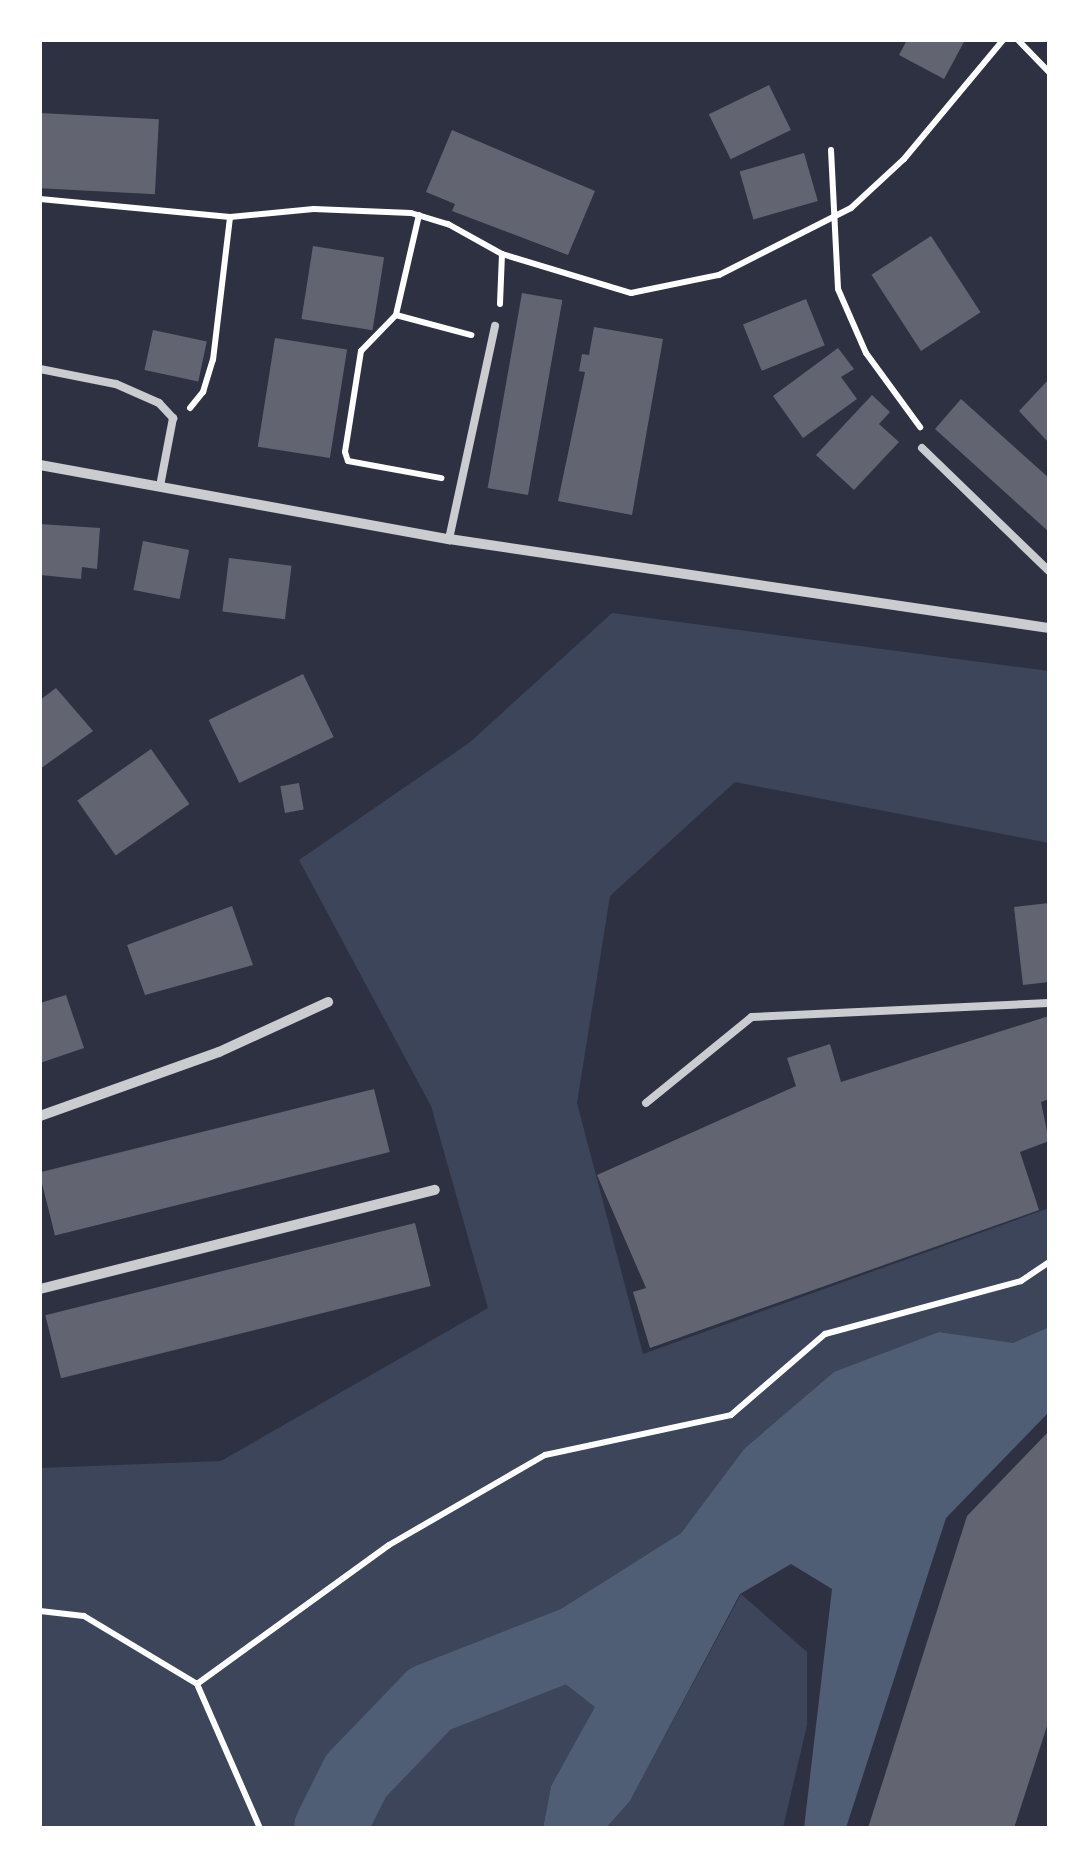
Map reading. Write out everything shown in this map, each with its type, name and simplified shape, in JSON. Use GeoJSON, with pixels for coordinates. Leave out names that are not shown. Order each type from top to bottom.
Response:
{"type":"FeatureCollection","features":[{"type":"Feature","properties":{"kind":"street"},"geometry":{"type":"LineString","coordinates":[[40,465],[449,539],[1049,628]]}},
{"type":"Feature","properties":{"kind":"street"},"geometry":{"type":"LineString","coordinates":[[40,1116],[219,1052],[328,1002]]}},
{"type":"Feature","properties":{"kind":"street"},"geometry":{"type":"LineString","coordinates":[[40,1289],[435,1190]]}},
{"type":"Feature","properties":{"kind":"lane"},"geometry":{"type":"LineString","coordinates":[[449,539],[496,326]]}},
{"type":"Feature","properties":{"kind":"lane"},"geometry":{"type":"LineString","coordinates":[[40,368],[144,394],[173,418],[160,486]]}},
{"type":"Feature","properties":{"kind":"lane"},"geometry":{"type":"LineString","coordinates":[[922,448],[1049,570]]}},
{"type":"Feature","properties":{"kind":"lane"},"geometry":{"type":"LineString","coordinates":[[646,1104],[752,1017],[1049,1002]]}},
{"type":"Feature","properties":{"kind":"path"},"geometry":{"type":"LineString","coordinates":[[40,199],[230,216],[349,209],[419,216],[502,254],[630,293],[719,275],[832,224],[904,158],[1003,40]]}},
{"type":"Feature","properties":{"kind":"path"},"geometry":{"type":"LineString","coordinates":[[1018,40],[1049,72]]}},
{"type":"Feature","properties":{"kind":"path"},"geometry":{"type":"LineString","coordinates":[[830,150],[832,224],[845,308],[882,378],[929,437],[922,448]]}},
{"type":"Feature","properties":{"kind":"path"},"geometry":{"type":"LineString","coordinates":[[173,418],[204,392],[213,360],[230,216]]}},
{"type":"Feature","properties":{"kind":"path"},"geometry":{"type":"LineString","coordinates":[[419,216],[396,315],[361,352],[348,460],[461,482]]}},
{"type":"Feature","properties":{"kind":"path"},"geometry":{"type":"LineString","coordinates":[[496,326],[502,254]]}},
{"type":"Feature","properties":{"kind":"path"},"geometry":{"type":"LineString","coordinates":[[396,315],[493,338]]}},
{"type":"Feature","properties":{"kind":"path"},"geometry":{"type":"LineString","coordinates":[[196,1684],[389,1545],[546,1456],[730,1416],[825,1334],[1020,1281],[1049,1262]]}},
{"type":"Feature","properties":{"kind":"path"},"geometry":{"type":"LineString","coordinates":[[40,1612],[84,1616],[196,1684],[260,1828]]}},
{"type":"Feature","properties":{"kind":"shaded area"},"geometry":{"type":"Polygon","coordinates":[[[612,613],[1049,671],[1049,843],[735,782],[610,896],[577,1103],[643,1354],[1049,1208],[1049,1327],[1013,1344],[939,1332],[744,1449],[681,1533],[548,1617],[527,1654],[596,1707],[551,1786],[543,1828],[40,1828],[40,1468],[221,1461],[488,1308],[431,1106],[299,860],[469,743],[612,613]]]}},
{"type":"Feature","properties":{"kind":"shaded area"},"geometry":{"type":"Polygon","coordinates":[[[1049,1327],[1049,1412],[946,1518],[846,1828],[804,1828],[832,1589],[791,1564],[740,1594],[630,1801],[606,1828],[543,1828],[551,1786],[595,1707],[527,1654],[548,1617],[681,1533],[744,1449],[834,1372],[939,1332],[1013,1343],[1049,1327]]]}},
{"type":"Feature","properties":{"kind":"shaded area"},"geometry":{"type":"Polygon","coordinates":[[[741,1594],[807,1652],[807,1725],[783,1828],[606,1828],[630,1801],[741,1594]]]}},
{"type":"Feature","properties":{"kind":"building"},"geometry":{"type":"Polygon","coordinates":[[[907,40],[965,40],[944,79],[899,55],[907,40]]]}},
{"type":"Feature","properties":{"kind":"building"},"geometry":{"type":"Polygon","coordinates":[[[769,85],[791,130],[731,159],[709,114],[769,85]]]}},
{"type":"Feature","properties":{"kind":"building"},"geometry":{"type":"Polygon","coordinates":[[[40,113],[159,119],[155,194],[40,188],[40,113]]]}},
{"type":"Feature","properties":{"kind":"building"},"geometry":{"type":"Polygon","coordinates":[[[452,130],[595,191],[568,255],[452,211],[455,204],[426,192],[452,130]]]}},
{"type":"Feature","properties":{"kind":"building"},"geometry":{"type":"Polygon","coordinates":[[[804,153],[818,201],[753,220],[740,171],[804,153]]]}},
{"type":"Feature","properties":{"kind":"building"},"geometry":{"type":"Polygon","coordinates":[[[931,236],[981,312],[921,351],[871,275],[931,236]]]}},
{"type":"Feature","properties":{"kind":"building"},"geometry":{"type":"Polygon","coordinates":[[[313,246],[384,257],[373,330],[301,319],[313,246]]]}},
{"type":"Feature","properties":{"kind":"building"},"geometry":{"type":"Polygon","coordinates":[[[522,293],[562,300],[528,495],[488,488],[522,293]]]}},
{"type":"Feature","properties":{"kind":"building"},"geometry":{"type":"Polygon","coordinates":[[[806,299],[825,345],[762,371],[743,324],[806,299]]]}},
{"type":"Feature","properties":{"kind":"building"},"geometry":{"type":"Polygon","coordinates":[[[594,327],[663,339],[632,515],[558,501],[585,372],[579,371],[582,354],[589,355],[594,327]]]}},
{"type":"Feature","properties":{"kind":"building"},"geometry":{"type":"Polygon","coordinates":[[[153,330],[207,341],[198,382],[144,370],[153,330]]]}},
{"type":"Feature","properties":{"kind":"building"},"geometry":{"type":"Polygon","coordinates":[[[275,338],[347,349],[330,458],[258,447],[275,338]]]}},
{"type":"Feature","properties":{"kind":"building"},"geometry":{"type":"Polygon","coordinates":[[[838,348],[854,369],[841,377],[857,399],[803,438],[773,396],[838,348]]]}},
{"type":"Feature","properties":{"kind":"building"},"geometry":{"type":"Polygon","coordinates":[[[1049,379],[1049,443],[1019,411],[1049,379]]]}},
{"type":"Feature","properties":{"kind":"building"},"geometry":{"type":"Polygon","coordinates":[[[872,395],[890,412],[879,424],[899,442],[854,490],[816,455],[872,395]]]}},
{"type":"Feature","properties":{"kind":"building"},"geometry":{"type":"Polygon","coordinates":[[[961,399],[1049,478],[1049,532],[935,429],[961,399]]]}},
{"type":"Feature","properties":{"kind":"building"},"geometry":{"type":"Polygon","coordinates":[[[40,524],[100,528],[97,569],[82,567],[81,579],[40,575],[40,524]]]}},
{"type":"Feature","properties":{"kind":"building"},"geometry":{"type":"Polygon","coordinates":[[[143,541],[189,550],[180,599],[133,590],[143,541]]]}},
{"type":"Feature","properties":{"kind":"building"},"geometry":{"type":"Polygon","coordinates":[[[229,558],[292,566],[285,619],[222,612],[229,558]]]}},
{"type":"Feature","properties":{"kind":"building"},"geometry":{"type":"Polygon","coordinates":[[[303,674],[334,737],[239,783],[209,720],[303,674]]]}},
{"type":"Feature","properties":{"kind":"building"},"geometry":{"type":"Polygon","coordinates":[[[56,688],[93,731],[40,769],[40,700],[56,688]]]}},
{"type":"Feature","properties":{"kind":"building"},"geometry":{"type":"Polygon","coordinates":[[[151,749],[189,804],[116,856],[77,801],[151,749]]]}},
{"type":"Feature","properties":{"kind":"building"},"geometry":{"type":"Polygon","coordinates":[[[299,783],[304,810],[285,813],[280,786],[299,783]]]}},
{"type":"Feature","properties":{"kind":"building"},"geometry":{"type":"Polygon","coordinates":[[[1049,903],[1049,982],[1023,985],[1014,907],[1049,903]]]}},
{"type":"Feature","properties":{"kind":"building"},"geometry":{"type":"Polygon","coordinates":[[[232,906],[253,965],[145,995],[127,945],[232,906]]]}},
{"type":"Feature","properties":{"kind":"building"},"geometry":{"type":"Polygon","coordinates":[[[66,995],[84,1048],[40,1063],[40,1003],[66,995]]]}},
{"type":"Feature","properties":{"kind":"building"},"geometry":{"type":"Polygon","coordinates":[[[1049,1016],[1049,1099],[1041,1102],[1049,1141],[1020,1152],[1039,1210],[650,1348],[633,1292],[646,1288],[597,1175],[796,1086],[787,1058],[830,1044],[841,1082],[1049,1016]]]}},
{"type":"Feature","properties":{"kind":"building"},"geometry":{"type":"Polygon","coordinates":[[[374,1089],[390,1152],[55,1236],[40,1172],[374,1089]]]}},
{"type":"Feature","properties":{"kind":"building"},"geometry":{"type":"Polygon","coordinates":[[[415,1223],[431,1286],[61,1378],[45,1315],[415,1223]]]}},
{"type":"Feature","properties":{"kind":"building"},"geometry":{"type":"Polygon","coordinates":[[[1049,1431],[1049,1720],[1014,1828],[868,1828],[967,1516],[1049,1431]]]}},
{"type":"Feature","properties":{"kind":"waterway"},"geometry":{"type":"LineString","coordinates":[[330,1828],[356,1776],[430,1699],[626,1622]]}}]}
